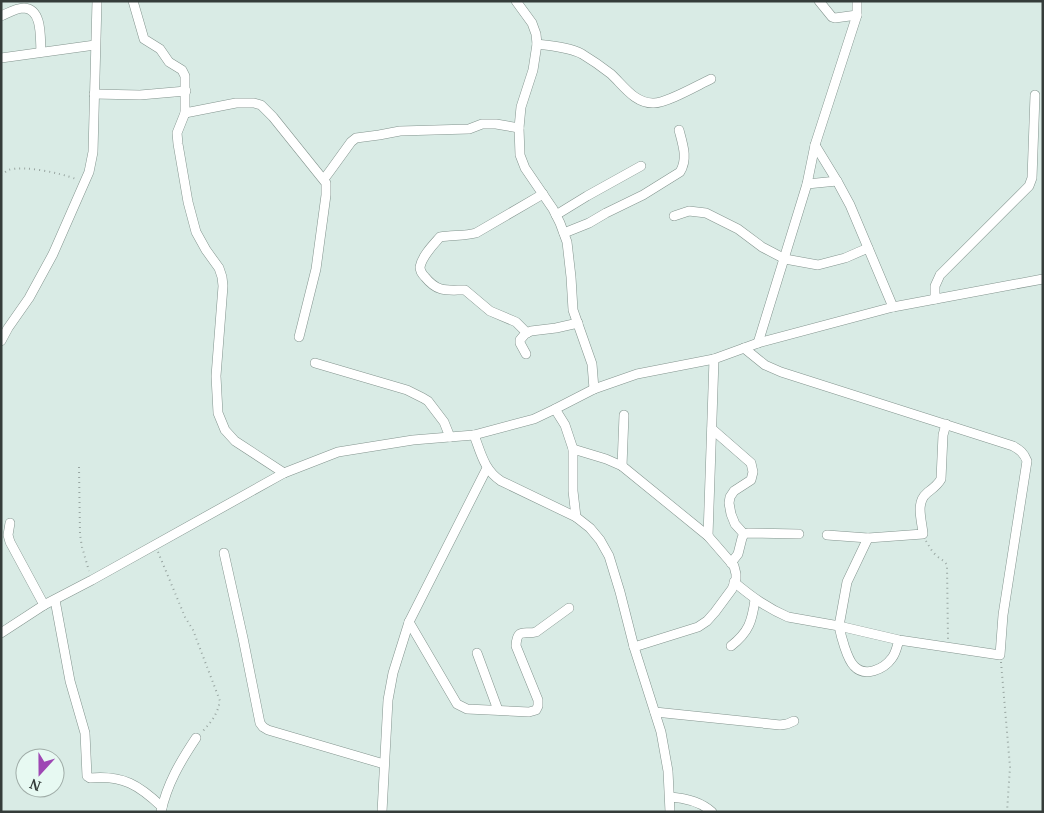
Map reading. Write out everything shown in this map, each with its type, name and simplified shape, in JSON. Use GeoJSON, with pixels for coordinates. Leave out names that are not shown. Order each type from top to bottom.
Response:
{"type":"FeatureCollection","features":[{"type":"Feature","properties":{"kind":"street"},"geometry":{"type":"LineString","coordinates":[[1,341],[4,326],[29,298],[53,254],[89,172],[93,152],[97,1]]}},
{"type":"Feature","properties":{"kind":"street"},"geometry":{"type":"LineString","coordinates":[[133,1],[144,39],[160,49],[169,62],[182,70],[185,76],[185,112],[177,133],[188,202],[196,232],[219,268],[223,286],[216,376],[218,413],[225,430],[235,441],[284,473]]}},
{"type":"Feature","properties":{"kind":"street"},"geometry":{"type":"LineString","coordinates":[[516,1],[532,23],[537,44],[533,70],[521,107],[519,128],[520,155],[525,168],[556,215],[567,242],[573,310],[592,364],[594,389]]}},
{"type":"Feature","properties":{"kind":"street"},"geometry":{"type":"LineString","coordinates":[[819,1],[835,18],[856,14]]}},
{"type":"Feature","properties":{"kind":"street"},"geometry":{"type":"LineString","coordinates":[[758,343],[807,184],[815,145],[856,14],[857,1]]}},
{"type":"Feature","properties":{"kind":"street"},"geometry":{"type":"LineString","coordinates":[[1,16],[24,8],[36,14],[41,52]]}},
{"type":"Feature","properties":{"kind":"street"},"geometry":{"type":"LineString","coordinates":[[537,44],[576,51],[584,55],[610,74],[631,95],[654,104],[711,79]]}},
{"type":"Feature","properties":{"kind":"street"},"geometry":{"type":"LineString","coordinates":[[1,58],[95,45]]}},
{"type":"Feature","properties":{"kind":"street"},"geometry":{"type":"LineString","coordinates":[[94,94],[140,95],[186,91]]}},
{"type":"Feature","properties":{"kind":"street"},"geometry":{"type":"LineString","coordinates":[[934,299],[940,275],[1029,186],[1032,178],[1035,95]]}},
{"type":"Feature","properties":{"kind":"street"},"geometry":{"type":"LineString","coordinates":[[185,112],[236,103],[261,105],[324,179],[326,195],[316,269],[299,338]]}},
{"type":"Feature","properties":{"kind":"street"},"geometry":{"type":"LineString","coordinates":[[324,179],[356,138],[400,131],[469,129],[482,124],[496,124],[519,128]]}},
{"type":"Feature","properties":{"kind":"street"},"geometry":{"type":"LineString","coordinates":[[564,233],[589,223],[643,195],[680,172],[684,166],[685,156],[679,130]]}},
{"type":"Feature","properties":{"kind":"street"},"geometry":{"type":"LineString","coordinates":[[815,145],[850,205],[893,307]]}},
{"type":"Feature","properties":{"kind":"street"},"geometry":{"type":"LineString","coordinates":[[556,215],[641,166]]}},
{"type":"Feature","properties":{"kind":"street"},"geometry":{"type":"LineString","coordinates":[[807,184],[837,180]]}},
{"type":"Feature","properties":{"kind":"street"},"geometry":{"type":"LineString","coordinates":[[527,333],[516,322],[490,311],[465,290],[451,291],[438,289],[421,272],[420,266],[427,252],[440,237],[476,233],[543,194]]}},
{"type":"Feature","properties":{"kind":"street"},"geometry":{"type":"LineString","coordinates":[[674,216],[688,211],[706,213],[738,229],[762,247],[785,259],[818,265],[845,258],[868,248]]}},
{"type":"Feature","properties":{"kind":"street"},"geometry":{"type":"LineString","coordinates":[[1,633],[44,605],[155,546],[284,473],[338,452],[413,440],[474,435],[534,419],[594,389],[638,374],[714,359],[758,343],[893,307],[1043,279]]}},
{"type":"Feature","properties":{"kind":"street"},"geometry":{"type":"LineString","coordinates":[[526,354],[520,340],[531,330],[556,328],[578,323]]}},
{"type":"Feature","properties":{"kind":"street"},"geometry":{"type":"LineString","coordinates":[[734,582],[755,600],[772,610],[788,616],[899,640],[1000,655],[1003,614],[1027,461],[1024,454],[1013,446],[781,372],[765,365],[744,348]]}},
{"type":"Feature","properties":{"kind":"street"},"geometry":{"type":"LineString","coordinates":[[708,536],[714,359]]}},
{"type":"Feature","properties":{"kind":"street"},"geometry":{"type":"LineString","coordinates":[[315,363],[407,390],[422,398],[428,402],[444,422],[450,437]]}},
{"type":"Feature","properties":{"kind":"street"},"geometry":{"type":"LineString","coordinates":[[555,410],[565,425],[574,448],[573,491],[576,517]]}},
{"type":"Feature","properties":{"kind":"street"},"geometry":{"type":"LineString","coordinates":[[622,466],[624,415]]}},
{"type":"Feature","properties":{"kind":"street"},"geometry":{"type":"LineString","coordinates":[[827,535],[868,538],[923,534],[919,505],[923,496],[941,479],[943,435],[946,424]]}},
{"type":"Feature","properties":{"kind":"street"},"geometry":{"type":"LineString","coordinates":[[712,429],[751,463],[753,472],[751,480],[734,491],[729,503],[735,524],[744,534]]}},
{"type":"Feature","properties":{"kind":"street"},"geometry":{"type":"LineString","coordinates":[[474,435],[487,468],[493,476],[576,517],[590,528],[600,540],[609,556],[634,647],[663,740],[668,771],[670,812]]}},
{"type":"Feature","properties":{"kind":"street"},"geometry":{"type":"LineString","coordinates":[[574,448],[622,466],[708,536],[734,566],[736,574],[732,589],[707,621],[698,627],[634,647]]}},
{"type":"Feature","properties":{"kind":"street"},"geometry":{"type":"LineString","coordinates":[[382,812],[388,700],[393,673],[409,622],[487,468]]}},
{"type":"Feature","properties":{"kind":"street"},"geometry":{"type":"LineString","coordinates":[[10,522],[8,535],[10,542],[44,605]]}},
{"type":"Feature","properties":{"kind":"street"},"geometry":{"type":"LineString","coordinates":[[744,534],[798,534]]}},
{"type":"Feature","properties":{"kind":"street"},"geometry":{"type":"LineString","coordinates":[[731,563],[738,554],[744,534]]}},
{"type":"Feature","properties":{"kind":"street"},"geometry":{"type":"LineString","coordinates":[[868,538],[847,582],[839,626],[848,656],[854,667],[864,672],[873,671],[885,666],[894,657],[899,640]]}},
{"type":"Feature","properties":{"kind":"street"},"geometry":{"type":"LineString","coordinates":[[224,553],[260,723],[263,727],[384,764]]}},
{"type":"Feature","properties":{"kind":"street"},"geometry":{"type":"LineString","coordinates":[[55,600],[70,681],[85,733],[87,776],[90,778],[101,777],[129,782],[148,793],[162,809]]}},
{"type":"Feature","properties":{"kind":"street"},"geometry":{"type":"LineString","coordinates":[[731,646],[742,637],[749,627],[755,600]]}},
{"type":"Feature","properties":{"kind":"street"},"geometry":{"type":"LineString","coordinates":[[409,622],[457,704],[467,709],[529,712],[536,710],[538,700],[516,646],[519,634],[523,632],[536,632],[569,608]]}},
{"type":"Feature","properties":{"kind":"street"},"geometry":{"type":"LineString","coordinates":[[477,653],[498,710]]}},
{"type":"Feature","properties":{"kind":"street"},"geometry":{"type":"LineString","coordinates":[[655,712],[780,725],[794,721]]}},
{"type":"Feature","properties":{"kind":"street"},"geometry":{"type":"LineString","coordinates":[[162,809],[170,781],[196,738]]}},
{"type":"Feature","properties":{"kind":"street"},"geometry":{"type":"LineString","coordinates":[[670,797],[692,800],[712,812]]}},
{"type":"Feature","properties":{"kind":"path"},"geometry":{"type":"LineString","coordinates":[[1,175],[8,170],[19,169],[53,171],[85,182]]}},
{"type":"Feature","properties":{"kind":"path"},"geometry":{"type":"LineString","coordinates":[[79,467],[80,535],[92,580]]}},
{"type":"Feature","properties":{"kind":"path"},"geometry":{"type":"LineString","coordinates":[[923,534],[936,556],[945,561],[947,565],[948,647]]}},
{"type":"Feature","properties":{"kind":"path"},"geometry":{"type":"LineString","coordinates":[[155,546],[193,630],[220,701],[214,720],[196,738]]}},
{"type":"Feature","properties":{"kind":"path"},"geometry":{"type":"LineString","coordinates":[[1000,655],[1010,767],[1007,812]]}}]}
